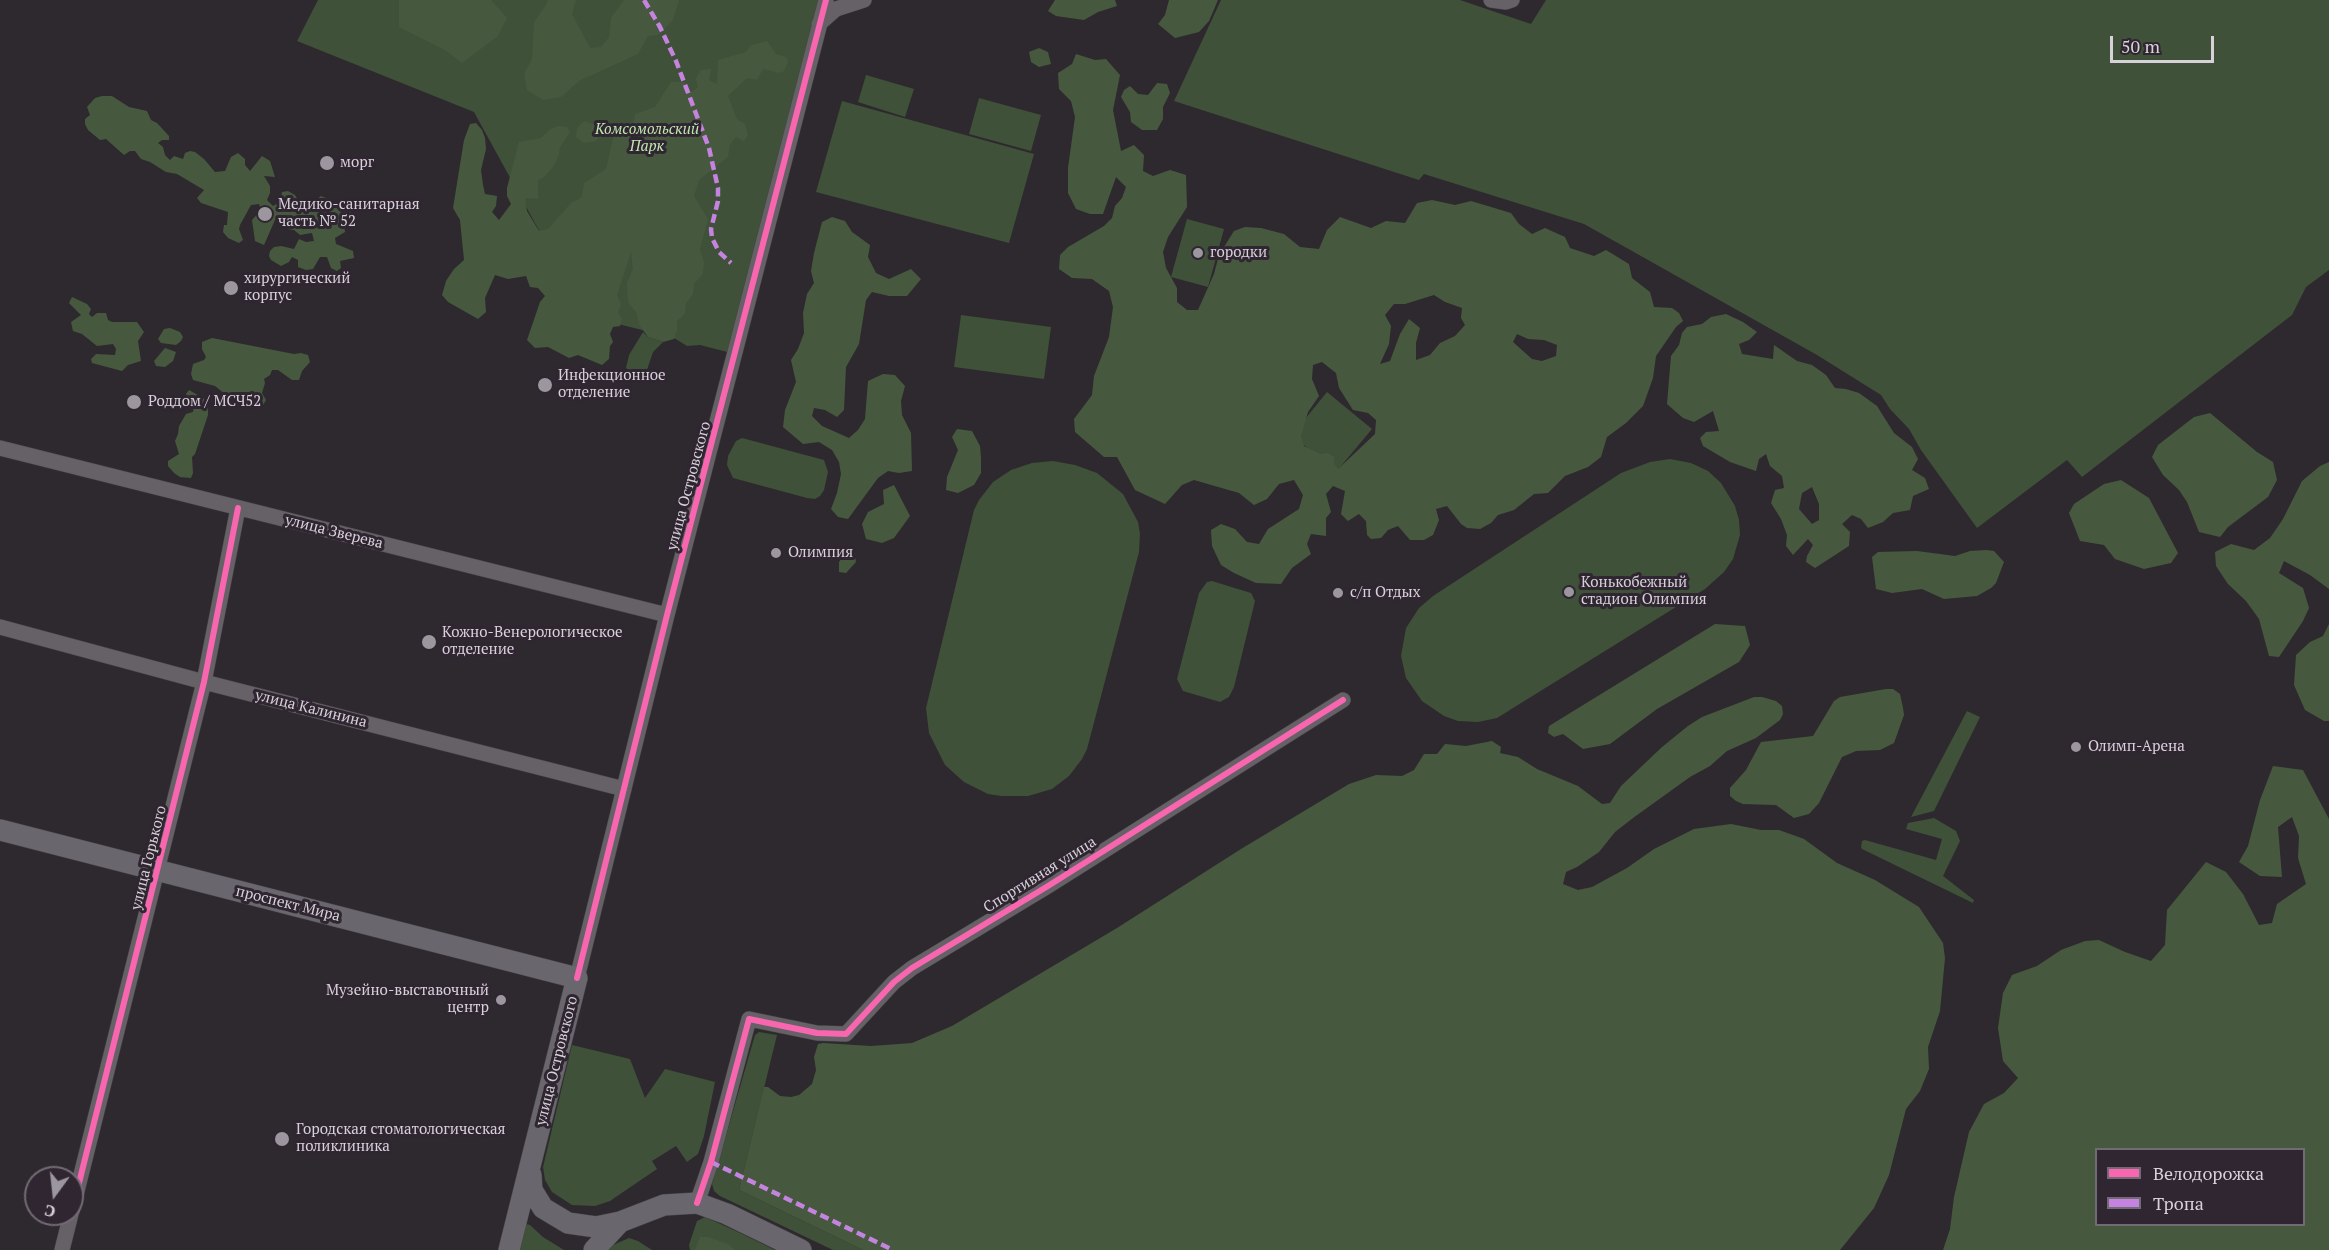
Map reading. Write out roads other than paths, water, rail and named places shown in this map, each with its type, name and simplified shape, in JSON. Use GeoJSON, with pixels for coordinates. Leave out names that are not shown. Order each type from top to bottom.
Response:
{"type":"FeatureCollection","features":[{"type":"Feature","properties":{"kind":"main road","name":"проспект Мира"},"geometry":{"type":"LineString","coordinates":[[0,830],[577,978]]}},
{"type":"Feature","properties":{"kind":"main road","name":"улица Островского"},"geometry":{"type":"LineString","coordinates":[[509,1250],[577,978]]}},
{"type":"Feature","properties":{"kind":"main road"},"geometry":{"type":"LineString","coordinates":[[532,1160],[532,1190],[537,1200],[558,1219],[580,1226],[596,1227],[620,1222],[664,1205],[696,1203],[728,1214],[801,1250]]}},
{"type":"Feature","properties":{"kind":"main road"},"geometry":{"type":"LineString","coordinates":[[594,1250],[620,1222]]}},
{"type":"Feature","properties":{"kind":"street","name":"улица Островского"},"geometry":{"type":"LineString","coordinates":[[577,978],[667,615],[826,0]]}},
{"type":"Feature","properties":{"kind":"street"},"geometry":{"type":"LineString","coordinates":[[819,24],[836,9],[864,0]]}},
{"type":"Feature","properties":{"kind":"street"},"geometry":{"type":"LineString","coordinates":[[1491,0],[1506,2],[1512,0]]}},
{"type":"Feature","properties":{"kind":"street","name":"улица Зверева"},"geometry":{"type":"LineString","coordinates":[[0,448],[667,615]]}},
{"type":"Feature","properties":{"kind":"street","name":"улица Горького"},"geometry":{"type":"LineString","coordinates":[[84,1166],[204,682],[238,508]]}},
{"type":"Feature","properties":{"kind":"street","name":"улица Калинина"},"geometry":{"type":"LineString","coordinates":[[0,627],[204,682],[624,789]]}},
{"type":"Feature","properties":{"kind":"street","name":"Спортивная улица"},"geometry":{"type":"LineString","coordinates":[[696,1203],[711,1162],[749,1019],[799,1030],[846,1034],[894,982],[912,968],[1048,886],[1343,700]]}},
{"type":"Feature","properties":{"kind":"street","name":"улица Горького"},"geometry":{"type":"LineString","coordinates":[[62,1250],[68,1226]]}},
{"type":"Feature","properties":{"kind":"place","name":"морг"},"geometry":{"type":"Point","coordinates":[327,163]}},
{"type":"Feature","properties":{"kind":"place","name":"Медико-санитарная часть № 52"},"geometry":{"type":"Point","coordinates":[265,214]}},
{"type":"Feature","properties":{"kind":"place","name":"городки"},"geometry":{"type":"Point","coordinates":[1198,253]}},
{"type":"Feature","properties":{"kind":"place","name":"хирургический корпус"},"geometry":{"type":"Point","coordinates":[231,288]}},
{"type":"Feature","properties":{"kind":"place","name":"Инфекционное отделение"},"geometry":{"type":"Point","coordinates":[545,385]}},
{"type":"Feature","properties":{"kind":"place","name":"Роддом / МСЧ52"},"geometry":{"type":"Point","coordinates":[134,402]}},
{"type":"Feature","properties":{"kind":"place","name":"Олимпия"},"geometry":{"type":"Point","coordinates":[776,553]}},
{"type":"Feature","properties":{"kind":"place","name":"Конькобежный стадион Олимпия"},"geometry":{"type":"Point","coordinates":[1569,592]}},
{"type":"Feature","properties":{"kind":"place","name":"с/п Отдых"},"geometry":{"type":"Point","coordinates":[1338,593]}},
{"type":"Feature","properties":{"kind":"place","name":"Кожно-Венерологическое отделение"},"geometry":{"type":"Point","coordinates":[429,642]}},
{"type":"Feature","properties":{"kind":"place","name":"Олимп-Арена"},"geometry":{"type":"Point","coordinates":[2076,747]}},
{"type":"Feature","properties":{"kind":"place","name":"Музейно-выставочный центр"},"geometry":{"type":"Point","coordinates":[501,1000]}},
{"type":"Feature","properties":{"kind":"place","name":"Городская стоматологическая поликлиника"},"geometry":{"type":"Point","coordinates":[282,1139]}},
{"type":"Feature","properties":{"kind":"park label","name":"Комсомольский Парк"},"geometry":{"type":"Point","coordinates":[647,138]}}]}
